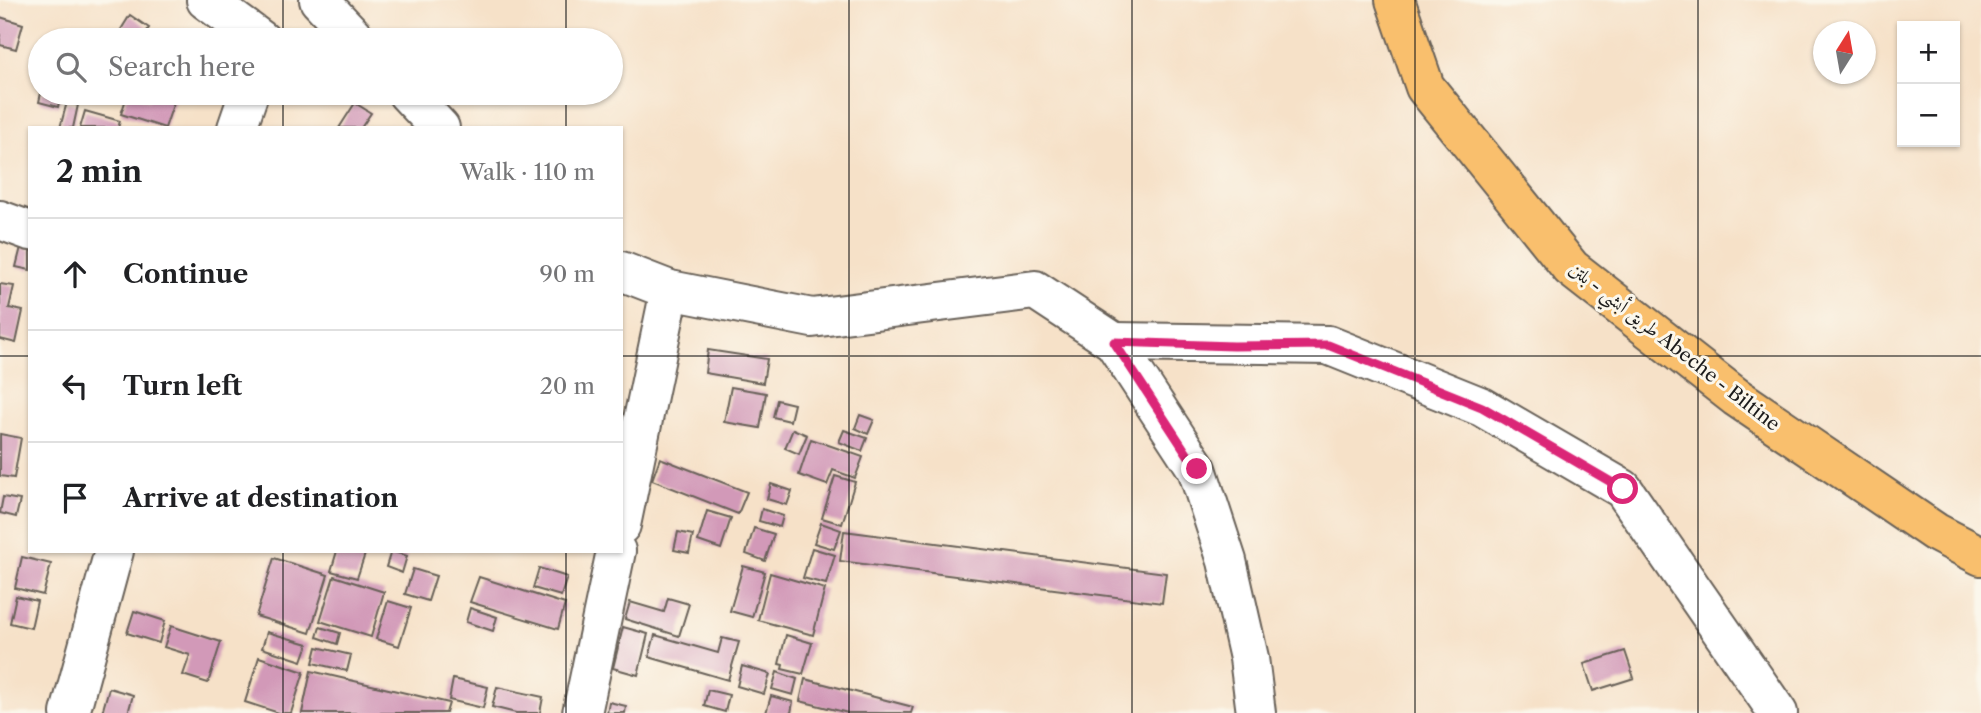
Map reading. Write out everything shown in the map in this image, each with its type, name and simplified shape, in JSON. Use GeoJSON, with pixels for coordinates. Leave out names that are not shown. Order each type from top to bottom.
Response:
{"type":"FeatureCollection","features":[{"type":"Feature","properties":{"kind":"main road","name":"طريق أبشي - بلتن Abeche - Biltine"},"geometry":{"type":"LineString","coordinates":[[1395,0],[1425,88],[1571,268],[1736,397],[1934,532],[1981,556]]}},
{"type":"Feature","properties":{"kind":"street"},"geometry":{"type":"LineString","coordinates":[[206,0],[244,28]]}},
{"type":"Feature","properties":{"kind":"street"},"geometry":{"type":"LineString","coordinates":[[319,0],[346,28]]}},
{"type":"Feature","properties":{"kind":"street"},"geometry":{"type":"LineString","coordinates":[[238,126],[245,105]]}},
{"type":"Feature","properties":{"kind":"street"},"geometry":{"type":"LineString","coordinates":[[418,105],[438,126]]}},
{"type":"Feature","properties":{"kind":"street"},"geometry":{"type":"LineString","coordinates":[[0,220],[28,230]]}},
{"type":"Feature","properties":{"kind":"street"},"geometry":{"type":"LineString","coordinates":[[623,272],[670,290],[812,318],[1035,290],[1114,342],[1197,469],[1227,561],[1249,658],[1256,713]]}},
{"type":"Feature","properties":{"kind":"street"},"geometry":{"type":"LineString","coordinates":[[623,514],[670,290]]}},
{"type":"Feature","properties":{"kind":"street"},"geometry":{"type":"LineString","coordinates":[[1114,342],[1233,346],[1328,345],[1482,407],[1623,489],[1778,713]]}},
{"type":"Feature","properties":{"kind":"street"},"geometry":{"type":"LineString","coordinates":[[70,713],[113,553]]}},
{"type":"Feature","properties":{"kind":"street"},"geometry":{"type":"LineString","coordinates":[[582,713],[616,553]]}},
{"type":"Feature","properties":{"kind":"building"},"geometry":{"type":"Polygon","coordinates":[[[130,15],[149,28],[122,28],[130,15]]]}},
{"type":"Feature","properties":{"kind":"building"},"geometry":{"type":"Polygon","coordinates":[[[0,17],[23,24],[16,49],[0,45],[0,17]]]}},
{"type":"Feature","properties":{"kind":"building"},"geometry":{"type":"Polygon","coordinates":[[[66,105],[78,105],[73,126],[61,126],[66,105]]]}},
{"type":"Feature","properties":{"kind":"building"},"geometry":{"type":"Polygon","coordinates":[[[124,105],[173,105],[166,126],[121,114],[124,105]]]}},
{"type":"Feature","properties":{"kind":"building"},"geometry":{"type":"Polygon","coordinates":[[[354,105],[371,113],[362,126],[340,126],[354,105]]]}},
{"type":"Feature","properties":{"kind":"building"},"geometry":{"type":"Polygon","coordinates":[[[85,111],[120,121],[119,126],[81,126],[85,111]]]}},
{"type":"Feature","properties":{"kind":"building"},"geometry":{"type":"Polygon","coordinates":[[[21,247],[28,249],[28,270],[16,267],[21,247]]]}},
{"type":"Feature","properties":{"kind":"building"},"geometry":{"type":"Polygon","coordinates":[[[0,284],[14,286],[9,308],[23,311],[16,343],[0,339],[0,284]]]}},
{"type":"Feature","properties":{"kind":"building"},"geometry":{"type":"Polygon","coordinates":[[[708,350],[767,359],[763,383],[705,373],[708,350]]]}},
{"type":"Feature","properties":{"kind":"building"},"geometry":{"type":"Polygon","coordinates":[[[731,387],[766,393],[760,428],[724,422],[731,387]]]}},
{"type":"Feature","properties":{"kind":"building"},"geometry":{"type":"Polygon","coordinates":[[[777,400],[794,404],[790,421],[773,417],[777,400]]]}},
{"type":"Feature","properties":{"kind":"building"},"geometry":{"type":"Polygon","coordinates":[[[860,415],[874,420],[868,434],[855,428],[860,415]]]}},
{"type":"Feature","properties":{"kind":"building"},"geometry":{"type":"Polygon","coordinates":[[[793,429],[807,435],[799,454],[785,448],[793,429]]]}},
{"type":"Feature","properties":{"kind":"building"},"geometry":{"type":"Polygon","coordinates":[[[844,430],[867,438],[862,451],[839,442],[844,430]]]}},
{"type":"Feature","properties":{"kind":"building"},"geometry":{"type":"Polygon","coordinates":[[[0,434],[21,438],[14,478],[0,476],[0,434]]]}},
{"type":"Feature","properties":{"kind":"building"},"geometry":{"type":"Polygon","coordinates":[[[811,439],[863,457],[855,478],[833,470],[827,485],[799,475],[811,439]]]}},
{"type":"Feature","properties":{"kind":"building"},"geometry":{"type":"Polygon","coordinates":[[[660,458],[747,492],[738,514],[652,480],[660,458]]]}},
{"type":"Feature","properties":{"kind":"building"},"geometry":{"type":"Polygon","coordinates":[[[835,476],[855,482],[842,524],[822,518],[835,476]]]}},
{"type":"Feature","properties":{"kind":"building"},"geometry":{"type":"Polygon","coordinates":[[[771,484],[792,491],[787,505],[767,499],[771,484]]]}},
{"type":"Feature","properties":{"kind":"building"},"geometry":{"type":"Polygon","coordinates":[[[3,497],[20,500],[16,517],[0,513],[3,497]]]}},
{"type":"Feature","properties":{"kind":"building"},"geometry":{"type":"Polygon","coordinates":[[[762,509],[783,516],[780,527],[759,521],[762,509]]]}},
{"type":"Feature","properties":{"kind":"building"},"geometry":{"type":"Polygon","coordinates":[[[707,511],[731,518],[721,549],[698,541],[707,511]]]}},
{"type":"Feature","properties":{"kind":"building"},"geometry":{"type":"Polygon","coordinates":[[[821,523],[841,530],[834,549],[814,543],[821,523]]]}},
{"type":"Feature","properties":{"kind":"building"},"geometry":{"type":"Polygon","coordinates":[[[754,528],[774,534],[765,561],[746,554],[754,528]]]}},
{"type":"Feature","properties":{"kind":"building"},"geometry":{"type":"Polygon","coordinates":[[[844,531],[1166,573],[1162,603],[840,561],[844,531]]]}},
{"type":"Feature","properties":{"kind":"building"},"geometry":{"type":"Polygon","coordinates":[[[678,532],[693,535],[689,553],[674,550],[678,532]]]}},
{"type":"Feature","properties":{"kind":"building"},"geometry":{"type":"Polygon","coordinates":[[[812,548],[835,555],[826,584],[803,578],[812,548]]]}},
{"type":"Feature","properties":{"kind":"building"},"geometry":{"type":"Polygon","coordinates":[[[336,553],[365,553],[357,578],[331,571],[336,553]]]}},
{"type":"Feature","properties":{"kind":"building"},"geometry":{"type":"Polygon","coordinates":[[[390,553],[407,556],[402,573],[386,567],[390,553]]]}},
{"type":"Feature","properties":{"kind":"building"},"geometry":{"type":"Polygon","coordinates":[[[22,557],[51,564],[43,595],[15,588],[22,557]]]}},
{"type":"Feature","properties":{"kind":"building"},"geometry":{"type":"Polygon","coordinates":[[[274,558],[328,575],[310,633],[256,616],[274,558]]]}},
{"type":"Feature","properties":{"kind":"building"},"geometry":{"type":"Polygon","coordinates":[[[743,566],[765,572],[752,617],[730,611],[743,566]]]}},
{"type":"Feature","properties":{"kind":"building"},"geometry":{"type":"Polygon","coordinates":[[[539,568],[567,577],[561,596],[533,588],[539,568]]]}},
{"type":"Feature","properties":{"kind":"building"},"geometry":{"type":"Polygon","coordinates":[[[413,569],[436,576],[428,601],[405,594],[413,569]]]}},
{"type":"Feature","properties":{"kind":"building"},"geometry":{"type":"Polygon","coordinates":[[[770,573],[825,589],[813,635],[758,620],[770,573]]]}},
{"type":"Feature","properties":{"kind":"building"},"geometry":{"type":"Polygon","coordinates":[[[334,576],[384,592],[371,637],[320,621],[334,576]]]}},
{"type":"Feature","properties":{"kind":"building"},"geometry":{"type":"Polygon","coordinates":[[[479,577],[565,604],[558,629],[470,602],[479,577]]]}},
{"type":"Feature","properties":{"kind":"building"},"geometry":{"type":"Polygon","coordinates":[[[16,596],[37,601],[31,628],[10,623],[16,596]]]}},
{"type":"Feature","properties":{"kind":"building"},"geometry":{"type":"Polygon","coordinates":[[[668,598],[689,604],[679,636],[625,619],[630,602],[664,612],[668,598]]]}},
{"type":"Feature","properties":{"kind":"building"},"geometry":{"type":"Polygon","coordinates":[[[388,601],[411,608],[399,646],[376,639],[388,601]]]}},
{"type":"Feature","properties":{"kind":"building"},"geometry":{"type":"Polygon","coordinates":[[[470,608],[497,617],[493,631],[466,622],[470,608]]]}},
{"type":"Feature","properties":{"kind":"building"},"geometry":{"type":"Polygon","coordinates":[[[134,611],[165,621],[159,643],[127,633],[134,611]]]}},
{"type":"Feature","properties":{"kind":"building"},"geometry":{"type":"Polygon","coordinates":[[[171,626],[221,642],[208,683],[183,675],[190,655],[164,647],[171,626]]]}},
{"type":"Feature","properties":{"kind":"building"},"geometry":{"type":"Polygon","coordinates":[[[320,627],[340,633],[337,644],[317,637],[320,627]]]}},
{"type":"Feature","properties":{"kind":"building"},"geometry":{"type":"Polygon","coordinates":[[[623,627],[648,634],[638,675],[613,668],[623,627]]]}},
{"type":"Feature","properties":{"kind":"building"},"geometry":{"type":"Polygon","coordinates":[[[267,632],[308,644],[302,661],[262,648],[267,632]]]}},
{"type":"Feature","properties":{"kind":"building"},"geometry":{"type":"Polygon","coordinates":[[[655,635],[718,653],[722,638],[739,642],[728,680],[649,657],[655,635]]]}},
{"type":"Feature","properties":{"kind":"building"},"geometry":{"type":"Polygon","coordinates":[[[786,635],[812,643],[803,674],[782,669],[783,665],[779,664],[786,635]]]}},
{"type":"Feature","properties":{"kind":"building"},"geometry":{"type":"Polygon","coordinates":[[[317,647],[351,655],[347,671],[313,663],[317,647]]]}},
{"type":"Feature","properties":{"kind":"building"},"geometry":{"type":"Polygon","coordinates":[[[1625,651],[1634,678],[1593,691],[1584,664],[1625,651]]]}},
{"type":"Feature","properties":{"kind":"building"},"geometry":{"type":"Polygon","coordinates":[[[259,657],[304,672],[291,713],[279,713],[245,702],[259,657]]]}},
{"type":"Feature","properties":{"kind":"building"},"geometry":{"type":"Polygon","coordinates":[[[742,666],[770,674],[764,694],[737,686],[742,666]]]}},
{"type":"Feature","properties":{"kind":"building"},"geometry":{"type":"Polygon","coordinates":[[[311,671],[449,703],[446,713],[302,713],[311,671]]]}},
{"type":"Feature","properties":{"kind":"building"},"geometry":{"type":"Polygon","coordinates":[[[777,672],[797,679],[793,695],[772,689],[777,672]]]}},
{"type":"Feature","properties":{"kind":"building"},"geometry":{"type":"Polygon","coordinates":[[[453,679],[488,687],[483,708],[449,700],[453,679]]]}},
{"type":"Feature","properties":{"kind":"building"},"geometry":{"type":"Polygon","coordinates":[[[805,679],[913,707],[911,713],[848,713],[800,701],[805,679]]]}},
{"type":"Feature","properties":{"kind":"building"},"geometry":{"type":"Polygon","coordinates":[[[497,687],[543,697],[540,713],[516,713],[492,707],[497,687]]]}},
{"type":"Feature","properties":{"kind":"building"},"geometry":{"type":"Polygon","coordinates":[[[109,688],[133,695],[128,713],[102,713],[109,688]]]}},
{"type":"Feature","properties":{"kind":"building"},"geometry":{"type":"Polygon","coordinates":[[[708,690],[729,695],[725,712],[704,706],[708,690]]]}},
{"type":"Feature","properties":{"kind":"building"},"geometry":{"type":"Polygon","coordinates":[[[771,696],[793,702],[791,713],[766,713],[771,696]]]}},
{"type":"Feature","properties":{"kind":"building"},"geometry":{"type":"Polygon","coordinates":[[[609,702],[626,706],[625,713],[607,713],[609,702]]]}},
{"type":"Feature","properties":{"kind":"route"},"geometry":{"type":"LineString","coordinates":[[1197,469],[1114,342],[1233,346],[1328,345],[1482,407],[1623,489]]}}]}
